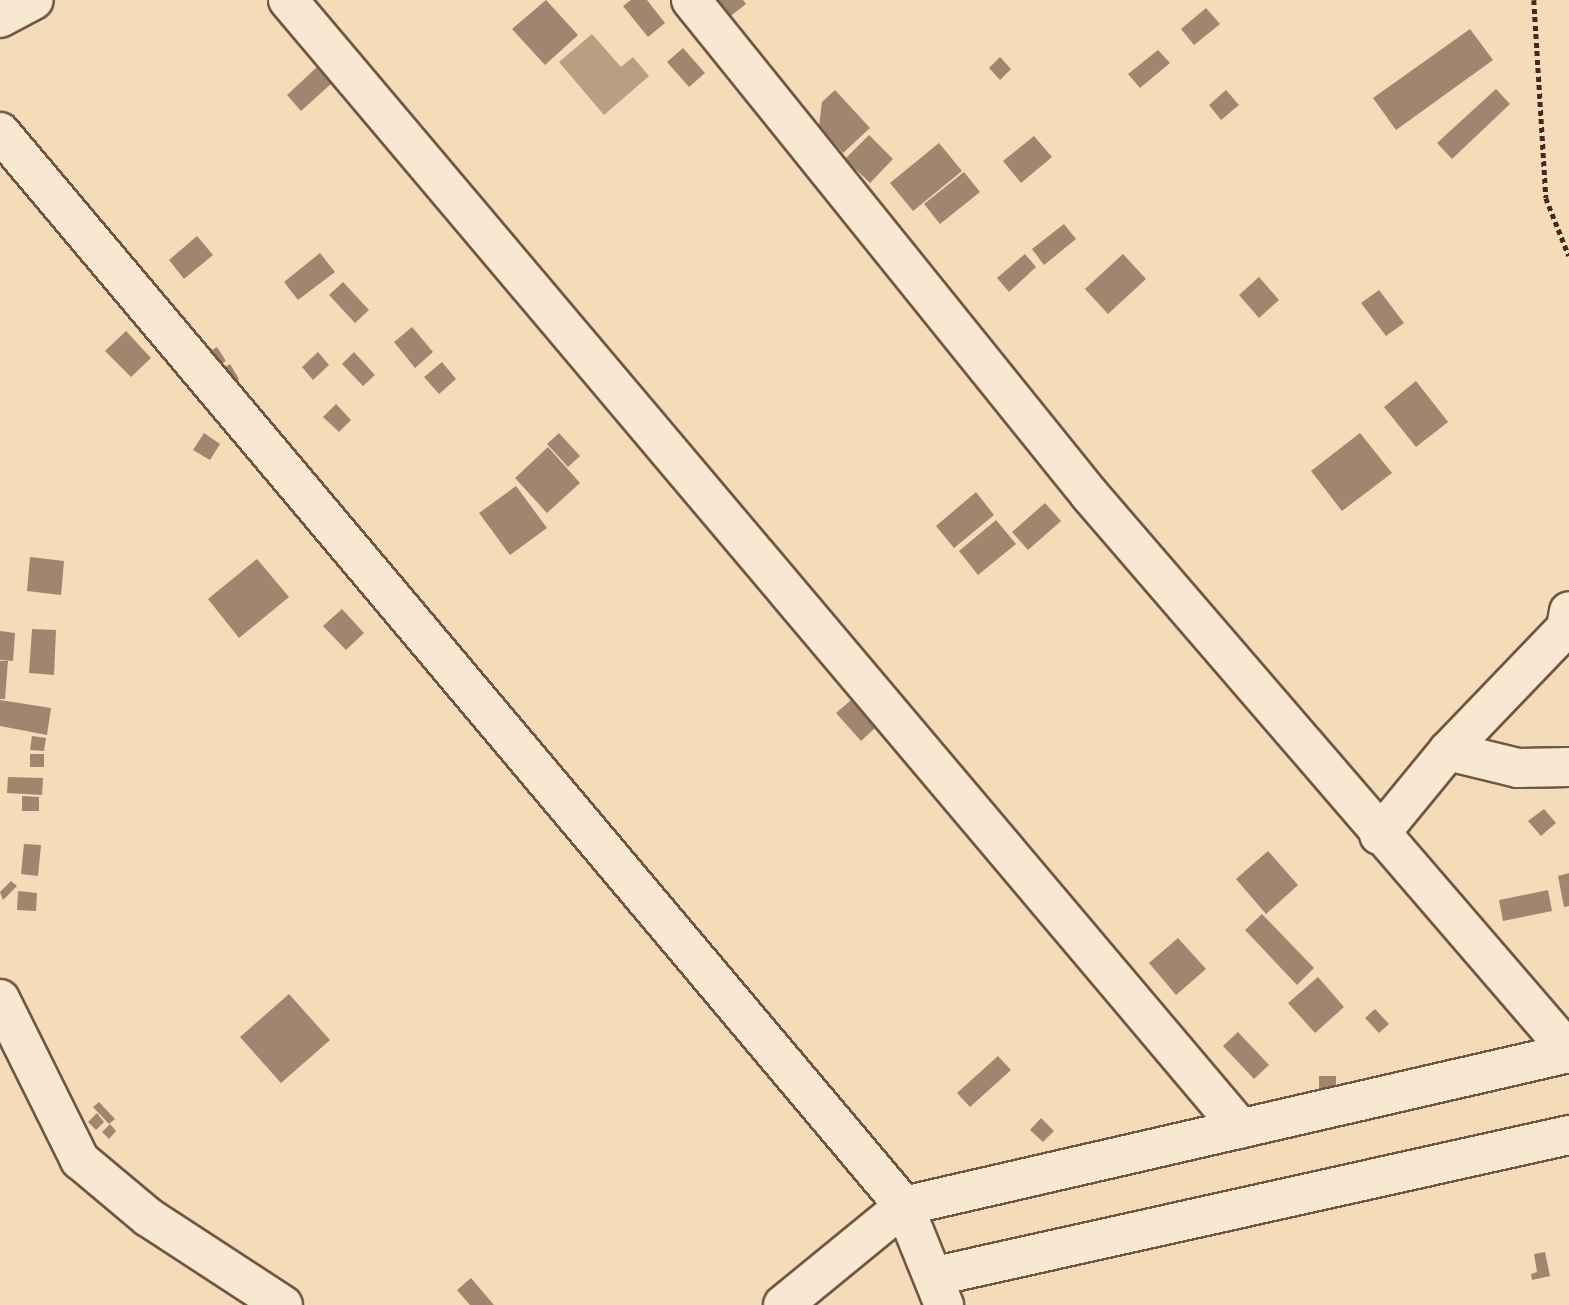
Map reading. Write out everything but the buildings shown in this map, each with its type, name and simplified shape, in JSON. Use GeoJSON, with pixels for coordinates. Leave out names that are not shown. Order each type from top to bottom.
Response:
{"type":"FeatureCollection","features":[{"type":"Feature","properties":{"kind":"street"},"geometry":{"type":"LineString","coordinates":[[0,18],[34,0]]}},
{"type":"Feature","properties":{"kind":"street"},"geometry":{"type":"LineString","coordinates":[[288,0],[1241,1129]]}},
{"type":"Feature","properties":{"kind":"street"},"geometry":{"type":"LineString","coordinates":[[691,0],[1089,494],[1379,835],[1569,1052],[904,1206],[783,1305]]}},
{"type":"Feature","properties":{"kind":"street"},"geometry":{"type":"LineString","coordinates":[[0,132],[904,1206],[940,1290],[1569,1135]]}},
{"type":"Feature","properties":{"kind":"street"},"geometry":{"type":"LineString","coordinates":[[1379,835],[1448,751],[1566,628],[1569,611]]}},
{"type":"Feature","properties":{"kind":"street"},"geometry":{"type":"LineString","coordinates":[[1448,751],[1518,768],[1569,767]]}},
{"type":"Feature","properties":{"kind":"street"},"geometry":{"type":"LineString","coordinates":[[0,999],[80,1160],[148,1217],[283,1305]]}},
{"type":"Feature","properties":{"kind":"path"},"geometry":{"type":"LineString","coordinates":[[1534,0],[1546,198],[1569,256]]}},
{"type":"Feature","properties":{"kind":"shaded area"},"geometry":{"type":"Polygon","coordinates":[[[592,34],[621,67],[633,57],[649,76],[604,115],[559,62],[592,34]]]}}]}
